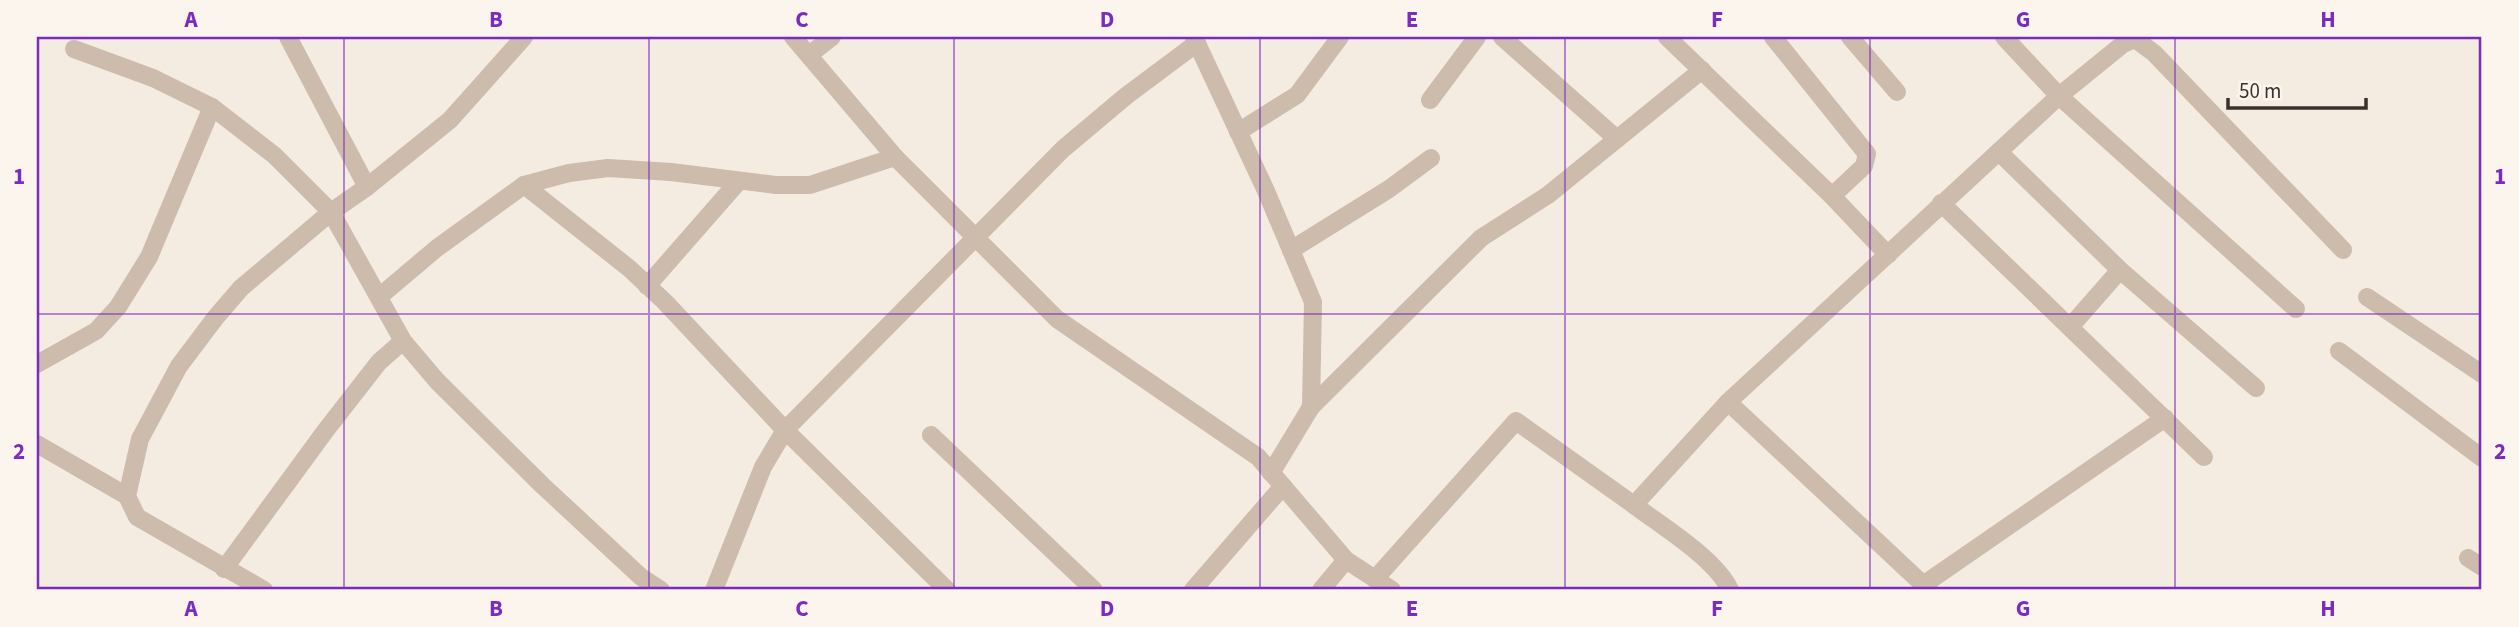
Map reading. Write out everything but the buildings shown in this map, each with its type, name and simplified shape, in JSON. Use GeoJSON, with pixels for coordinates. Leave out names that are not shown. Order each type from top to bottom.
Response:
{"type":"FeatureCollection","features":[{"type":"Feature","properties":{"kind":"street"},"geometry":{"type":"LineString","coordinates":[[288,37],[367,187]]}},
{"type":"Feature","properties":{"kind":"street"},"geometry":{"type":"LineString","coordinates":[[127,496],[140,439],[179,366],[241,288],[331,212],[367,187],[450,120],[524,37]]}},
{"type":"Feature","properties":{"kind":"street"},"geometry":{"type":"LineString","coordinates":[[793,37],[895,157],[1056,319],[1258,457],[1346,559],[1392,590]]}},
{"type":"Feature","properties":{"kind":"street"},"geometry":{"type":"LineString","coordinates":[[809,55],[832,37]]}},
{"type":"Feature","properties":{"kind":"street"},"geometry":{"type":"LineString","coordinates":[[1238,132],[1297,95],[1340,37]]}},
{"type":"Feature","properties":{"kind":"street"},"geometry":{"type":"LineString","coordinates":[[1430,100],[1477,37]]}},
{"type":"Feature","properties":{"kind":"street"},"geometry":{"type":"LineString","coordinates":[[1502,37],[1617,139]]}},
{"type":"Feature","properties":{"kind":"street"},"geometry":{"type":"LineString","coordinates":[[1667,37],[1832,196],[1888,255]]}},
{"type":"Feature","properties":{"kind":"street"},"geometry":{"type":"LineString","coordinates":[[1773,37],[1867,154],[1864,166],[1832,196]]}},
{"type":"Feature","properties":{"kind":"street"},"geometry":{"type":"LineString","coordinates":[[1850,37],[1897,92]]}},
{"type":"Feature","properties":{"kind":"street"},"geometry":{"type":"LineString","coordinates":[[2004,37],[2059,96],[2296,309]]}},
{"type":"Feature","properties":{"kind":"street"},"geometry":{"type":"LineString","coordinates":[[1634,505],[1728,402],[1941,203],[2059,96],[2123,44],[2135,39],[2154,53],[2343,250]]}},
{"type":"Feature","properties":{"kind":"street"},"geometry":{"type":"LineString","coordinates":[[714,590],[763,467],[785,430],[1063,149],[1196,40],[1313,302],[1311,407]]}},
{"type":"Feature","properties":{"kind":"street"},"geometry":{"type":"LineString","coordinates":[[74,49],[153,78],[212,107],[274,155],[331,212],[403,341],[437,381],[542,485],[641,577],[661,590]]}},
{"type":"Feature","properties":{"kind":"street"},"geometry":{"type":"LineString","coordinates":[[1194,590],[1277,480],[1311,407],[1481,238],[1548,195],[1702,70]]}},
{"type":"Feature","properties":{"kind":"street"},"geometry":{"type":"LineString","coordinates":[[37,364],[96,331],[118,307],[149,257],[212,107]]}},
{"type":"Feature","properties":{"kind":"street"},"geometry":{"type":"LineString","coordinates":[[2000,152],[2120,270],[2256,388]]}},
{"type":"Feature","properties":{"kind":"street"},"geometry":{"type":"LineString","coordinates":[[379,297],[437,248],[524,185],[569,173],[607,167],[671,172],[738,182],[810,185],[895,157]]}},
{"type":"Feature","properties":{"kind":"street"},"geometry":{"type":"LineString","coordinates":[[1291,250],[1389,189],[1431,158]]}},
{"type":"Feature","properties":{"kind":"street"},"geometry":{"type":"LineString","coordinates":[[647,286],[738,182]]}},
{"type":"Feature","properties":{"kind":"street"},"geometry":{"type":"LineString","coordinates":[[524,185],[647,286],[785,430],[947,590]]}},
{"type":"Feature","properties":{"kind":"street"},"geometry":{"type":"LineString","coordinates":[[1941,203],[2204,457]]}},
{"type":"Feature","properties":{"kind":"street"},"geometry":{"type":"LineString","coordinates":[[2070,327],[2120,270]]}},
{"type":"Feature","properties":{"kind":"street"},"geometry":{"type":"LineString","coordinates":[[2367,297],[2482,374]]}},
{"type":"Feature","properties":{"kind":"street"},"geometry":{"type":"LineString","coordinates":[[224,569],[379,362],[403,341]]}},
{"type":"Feature","properties":{"kind":"street"},"geometry":{"type":"LineString","coordinates":[[2339,351],[2482,458]]}},
{"type":"Feature","properties":{"kind":"street"},"geometry":{"type":"LineString","coordinates":[[1728,402],[1926,588],[2165,418]]}},
{"type":"Feature","properties":{"kind":"street"},"geometry":{"type":"LineString","coordinates":[[1375,579],[1516,421],[1706,560],[1724,576],[1730,590]]}},
{"type":"Feature","properties":{"kind":"street"},"geometry":{"type":"LineString","coordinates":[[931,435],[1094,590]]}},
{"type":"Feature","properties":{"kind":"street"},"geometry":{"type":"LineString","coordinates":[[37,444],[127,496],[137,517],[264,590]]}},
{"type":"Feature","properties":{"kind":"street"},"geometry":{"type":"LineString","coordinates":[[1321,590],[1346,559]]}}]}
